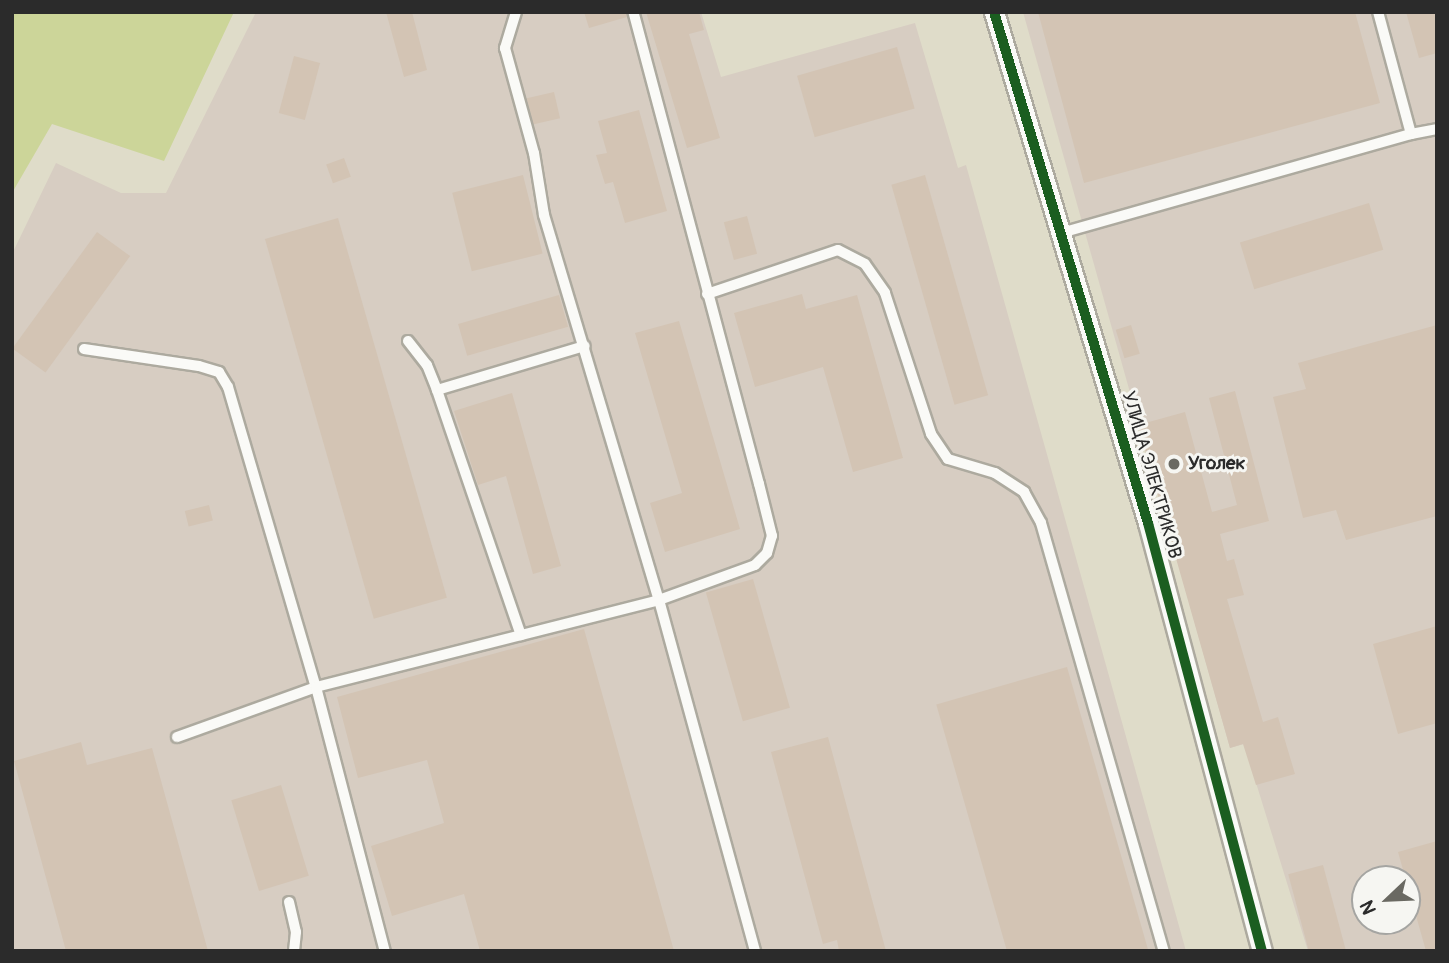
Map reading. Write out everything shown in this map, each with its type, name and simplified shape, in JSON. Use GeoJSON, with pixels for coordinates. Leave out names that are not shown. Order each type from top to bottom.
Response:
{"type":"FeatureCollection","features":[{"type":"Feature","properties":{"kind":"street","name":"УЛИЦА ЭЛЕКТРИКОВ"},"geometry":{"type":"LineString","coordinates":[[994,12],[1148,523],[1262,951]]}},
{"type":"Feature","properties":{"kind":"lane"},"geometry":{"type":"LineString","coordinates":[[516,12],[505,48],[534,152],[544,215],[659,600],[755,951]]}},
{"type":"Feature","properties":{"kind":"lane"},"geometry":{"type":"LineString","coordinates":[[177,737],[316,687],[659,600],[755,565],[767,553],[772,536],[633,12]]}},
{"type":"Feature","properties":{"kind":"lane"},"geometry":{"type":"LineString","coordinates":[[1378,12],[1411,134]]}},
{"type":"Feature","properties":{"kind":"lane"},"geometry":{"type":"LineString","coordinates":[[1061,233],[1411,134],[1437,129]]}},
{"type":"Feature","properties":{"kind":"lane"},"geometry":{"type":"LineString","coordinates":[[706,295],[838,250],[865,264],[885,293],[915,397],[931,434],[948,459],[995,473],[1024,492],[1041,523],[1164,951]]}},
{"type":"Feature","properties":{"kind":"lane"},"geometry":{"type":"LineString","coordinates":[[408,341],[427,365],[437,390],[522,635]]}},
{"type":"Feature","properties":{"kind":"lane"},"geometry":{"type":"LineString","coordinates":[[437,390],[585,346]]}},
{"type":"Feature","properties":{"kind":"lane"},"geometry":{"type":"LineString","coordinates":[[83,349],[219,372],[228,387],[316,687],[385,951]]}},
{"type":"Feature","properties":{"kind":"lane"},"geometry":{"type":"LineString","coordinates":[[289,902],[296,932],[294,951]]}},
{"type":"Feature","properties":{"kind":"shaded area"},"geometry":{"type":"Polygon","coordinates":[[[256,12],[701,12],[721,77],[915,23],[958,168],[966,165],[1186,951],[12,951],[12,254],[56,163],[121,193],[166,193],[256,12]]]}},
{"type":"Feature","properties":{"kind":"shaded area"},"geometry":{"type":"Polygon","coordinates":[[[1023,12],[1437,12],[1437,951],[1308,951],[1244,744],[1230,748],[1023,12]]]}},
{"type":"Feature","properties":{"kind":"green space"},"geometry":{"type":"Polygon","coordinates":[[[12,12],[234,12],[164,161],[52,124],[12,193],[12,12]]]}},
{"type":"Feature","properties":{"kind":"building"},"geometry":{"type":"Polygon","coordinates":[[[386,12],[412,12],[427,70],[404,77],[386,12]]]}},
{"type":"Feature","properties":{"kind":"building"},"geometry":{"type":"Polygon","coordinates":[[[584,12],[626,12],[627,17],[589,28],[584,12]]]}},
{"type":"Feature","properties":{"kind":"building"},"geometry":{"type":"Polygon","coordinates":[[[646,12],[699,12],[704,30],[689,34],[720,138],[687,148],[646,12]]]}},
{"type":"Feature","properties":{"kind":"building"},"geometry":{"type":"Polygon","coordinates":[[[1038,12],[1355,12],[1380,103],[1084,183],[1038,12]]]}},
{"type":"Feature","properties":{"kind":"building"},"geometry":{"type":"Polygon","coordinates":[[[1406,12],[1437,12],[1437,53],[1419,58],[1406,12]]]}},
{"type":"Feature","properties":{"kind":"building"},"geometry":{"type":"Polygon","coordinates":[[[897,47],[915,109],[815,137],[797,76],[897,47]]]}},
{"type":"Feature","properties":{"kind":"building"},"geometry":{"type":"Polygon","coordinates":[[[294,56],[320,63],[305,120],[279,113],[294,56]]]}},
{"type":"Feature","properties":{"kind":"building"},"geometry":{"type":"Polygon","coordinates":[[[554,92],[560,118],[533,125],[527,98],[554,92]]]}},
{"type":"Feature","properties":{"kind":"building"},"geometry":{"type":"Polygon","coordinates":[[[639,110],[667,211],[625,223],[613,182],[605,184],[596,155],[607,153],[598,121],[639,110]]]}},
{"type":"Feature","properties":{"kind":"building"},"geometry":{"type":"Polygon","coordinates":[[[344,158],[351,177],[333,183],[326,164],[344,158]]]}},
{"type":"Feature","properties":{"kind":"building"},"geometry":{"type":"Polygon","coordinates":[[[523,175],[543,254],[472,271],[452,193],[523,175]]]}},
{"type":"Feature","properties":{"kind":"building"},"geometry":{"type":"Polygon","coordinates":[[[925,175],[988,395],[954,405],[891,185],[925,175]]]}},
{"type":"Feature","properties":{"kind":"building"},"geometry":{"type":"Polygon","coordinates":[[[1369,203],[1383,250],[1254,289],[1240,242],[1369,203]]]}},
{"type":"Feature","properties":{"kind":"building"},"geometry":{"type":"Polygon","coordinates":[[[747,216],[757,254],[734,260],[724,222],[747,216]]]}},
{"type":"Feature","properties":{"kind":"building"},"geometry":{"type":"Polygon","coordinates":[[[338,218],[447,598],[374,619],[265,239],[338,218]]]}},
{"type":"Feature","properties":{"kind":"building"},"geometry":{"type":"Polygon","coordinates":[[[97,232],[130,256],[46,373],[12,348],[97,232]]]}},
{"type":"Feature","properties":{"kind":"building"},"geometry":{"type":"Polygon","coordinates":[[[802,294],[806,309],[857,295],[903,458],[853,472],[823,367],[755,387],[734,313],[802,294]]]}},
{"type":"Feature","properties":{"kind":"building"},"geometry":{"type":"Polygon","coordinates":[[[559,295],[568,327],[467,356],[458,324],[559,295]]]}},
{"type":"Feature","properties":{"kind":"building"},"geometry":{"type":"Polygon","coordinates":[[[679,321],[740,529],[665,552],[650,503],[682,493],[635,333],[679,321]]]}},
{"type":"Feature","properties":{"kind":"building"},"geometry":{"type":"Polygon","coordinates":[[[1131,325],[1140,354],[1124,358],[1116,330],[1131,325]]]}},
{"type":"Feature","properties":{"kind":"building"},"geometry":{"type":"Polygon","coordinates":[[[1437,325],[1437,516],[1346,540],[1336,510],[1303,518],[1273,397],[1306,389],[1298,363],[1437,325]]]}},
{"type":"Feature","properties":{"kind":"building"},"geometry":{"type":"Polygon","coordinates":[[[1235,391],[1269,521],[1220,534],[1227,561],[1234,559],[1244,595],[1227,599],[1263,722],[1278,717],[1295,774],[1256,785],[1243,744],[1230,748],[1138,425],[1185,412],[1212,512],[1237,505],[1209,398],[1235,391]]]}},
{"type":"Feature","properties":{"kind":"building"},"geometry":{"type":"Polygon","coordinates":[[[512,393],[561,566],[533,574],[506,476],[478,485],[454,411],[512,393]]]}},
{"type":"Feature","properties":{"kind":"building"},"geometry":{"type":"Polygon","coordinates":[[[209,505],[213,521],[189,527],[185,511],[209,505]]]}},
{"type":"Feature","properties":{"kind":"building"},"geometry":{"type":"Polygon","coordinates":[[[753,579],[790,708],[743,721],[706,593],[753,579]]]}},
{"type":"Feature","properties":{"kind":"building"},"geometry":{"type":"Polygon","coordinates":[[[1437,626],[1437,723],[1398,734],[1373,644],[1437,626]]]}},
{"type":"Feature","properties":{"kind":"building"},"geometry":{"type":"Polygon","coordinates":[[[584,629],[674,951],[480,951],[464,894],[392,916],[371,846],[444,823],[427,760],[358,778],[337,697],[584,629]]]}},
{"type":"Feature","properties":{"kind":"building"},"geometry":{"type":"Polygon","coordinates":[[[1067,667],[1148,951],[1007,951],[936,704],[1067,667]]]}},
{"type":"Feature","properties":{"kind":"building"},"geometry":{"type":"Polygon","coordinates":[[[828,737],[886,951],[839,951],[837,940],[823,944],[771,752],[828,737]]]}},
{"type":"Feature","properties":{"kind":"building"},"geometry":{"type":"Polygon","coordinates":[[[81,742],[87,765],[152,748],[208,951],[66,951],[14,761],[81,742]]]}},
{"type":"Feature","properties":{"kind":"building"},"geometry":{"type":"Polygon","coordinates":[[[281,785],[309,876],[259,891],[231,800],[281,785]]]}},
{"type":"Feature","properties":{"kind":"building"},"geometry":{"type":"Polygon","coordinates":[[[1437,841],[1437,951],[1426,951],[1421,933],[1421,865],[1402,865],[1398,852],[1437,841]]]}},
{"type":"Feature","properties":{"kind":"building"},"geometry":{"type":"Polygon","coordinates":[[[1323,865],[1346,951],[1309,951],[1288,874],[1323,865]]]}},
{"type":"Feature","properties":{"kind":"cycle path"},"geometry":{"type":"LineString","coordinates":[[994,12],[1148,523],[1262,951]]}},
{"type":"Feature","properties":{"kind":"place","name":"Уголек"},"geometry":{"type":"Point","coordinates":[1174,464]}}]}
